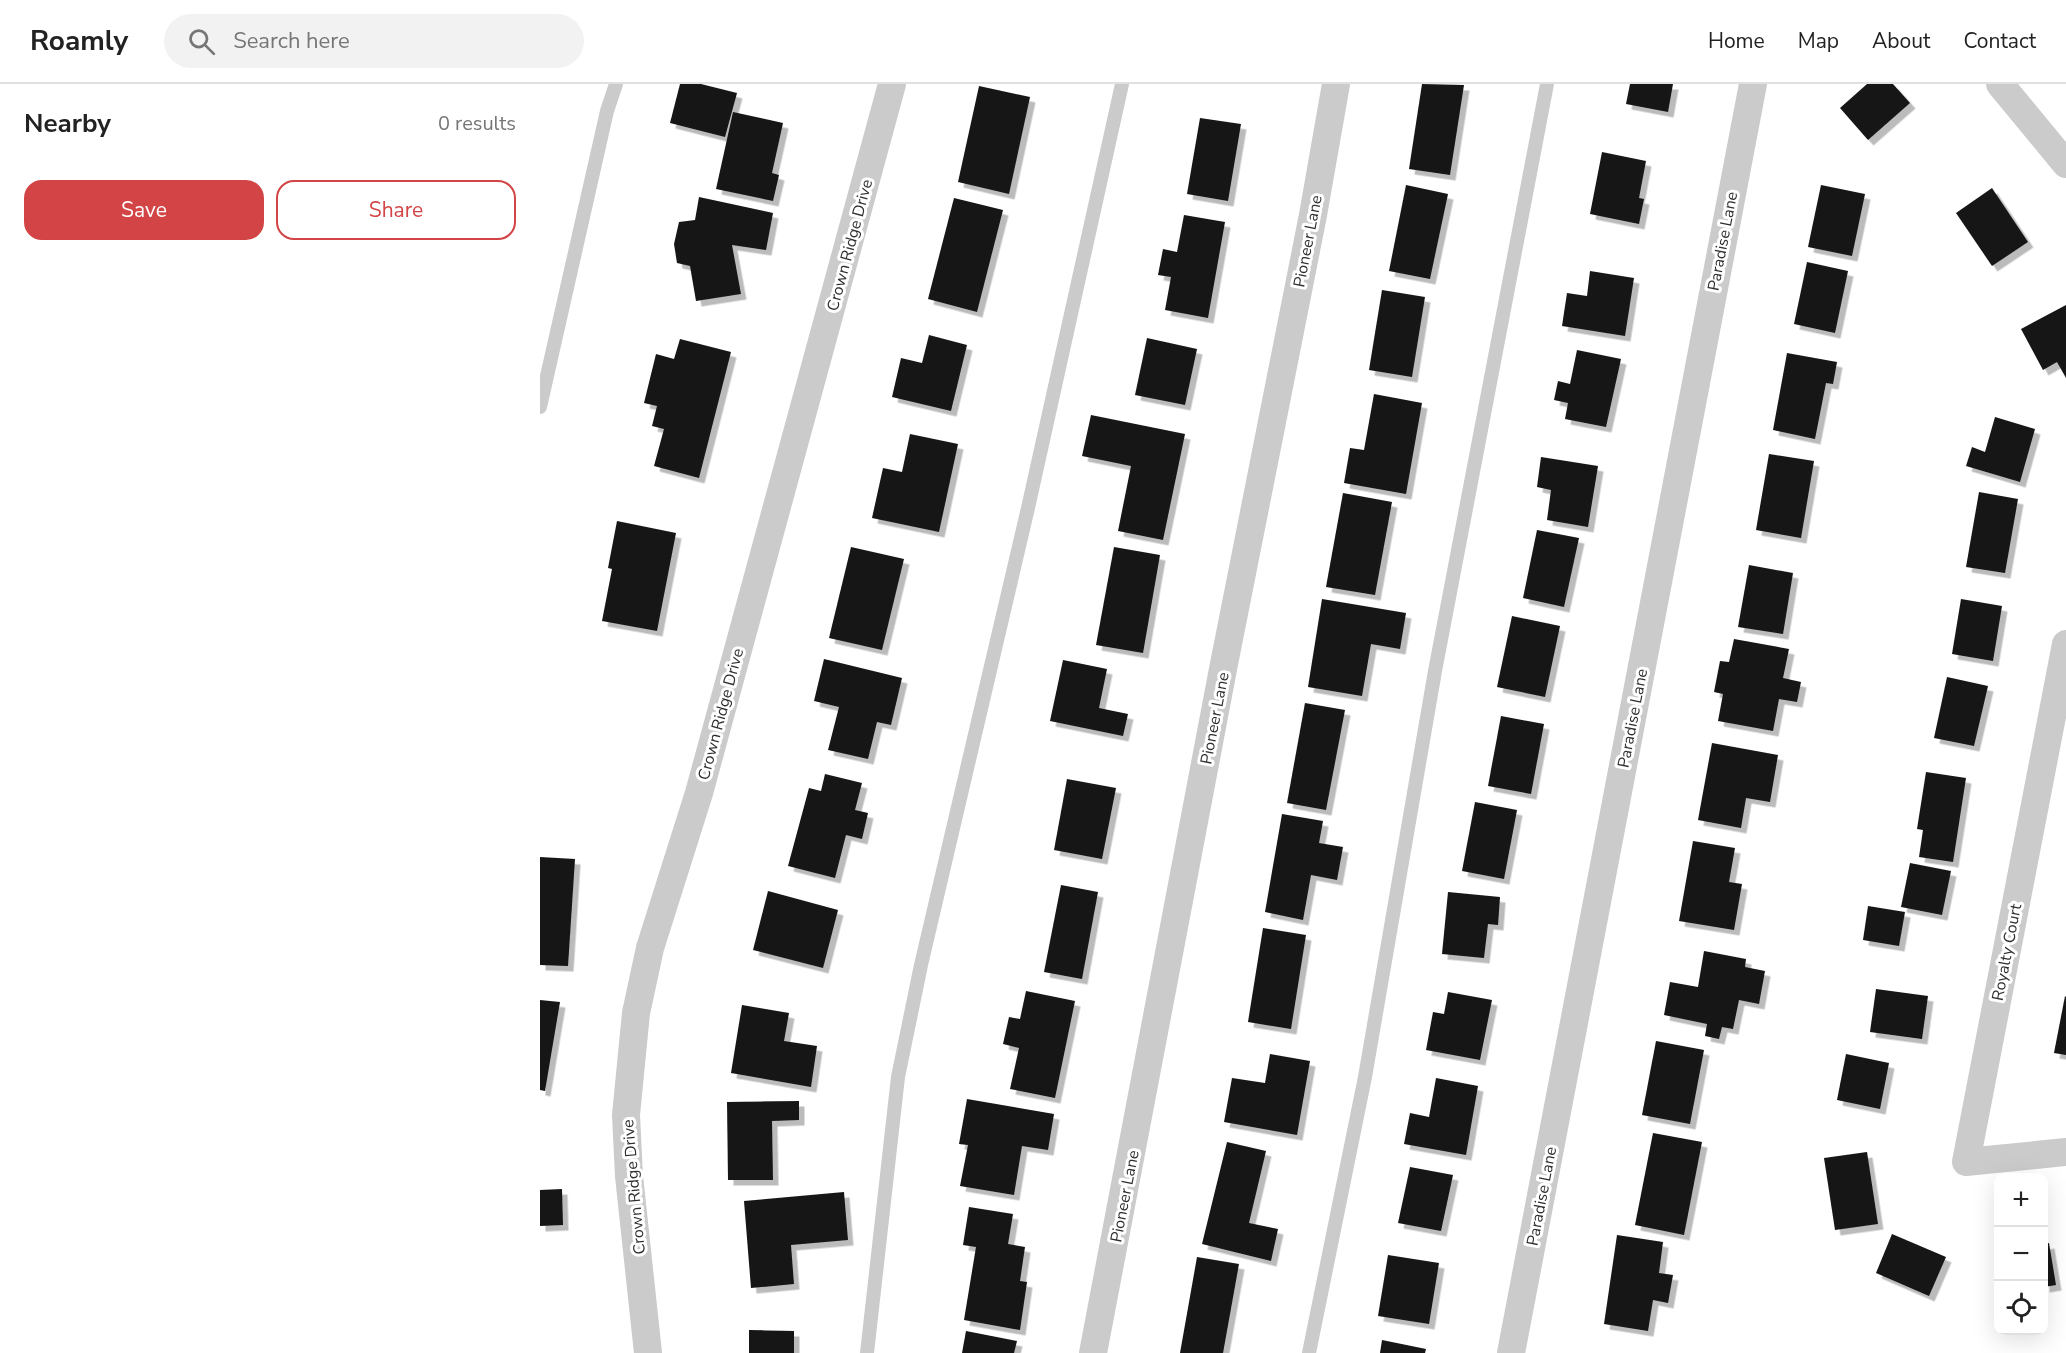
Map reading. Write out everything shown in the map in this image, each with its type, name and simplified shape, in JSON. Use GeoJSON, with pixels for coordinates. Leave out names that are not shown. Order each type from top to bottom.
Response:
{"type":"FeatureCollection","features":[{"type":"Feature","properties":{"kind":"street","name":"Crown Ridge Drive"},"geometry":{"type":"LineString","coordinates":[[648,1353],[629,1176],[626,1115],[636,1013],[650,948],[699,793],[892,84]]}},
{"type":"Feature","properties":{"kind":"street","name":"Pioneer Lane"},"geometry":{"type":"LineString","coordinates":[[1093,1353],[1223,669],[1313,215],[1336,84]]}},
{"type":"Feature","properties":{"kind":"street","name":"Paradise Lane"},"geometry":{"type":"LineString","coordinates":[[1511,1353],[1753,84]]}},
{"type":"Feature","properties":{"kind":"street"},"geometry":{"type":"LineString","coordinates":[[2000,84],[2066,164]]}},
{"type":"Feature","properties":{"kind":"street","name":"Royalty Court"},"geometry":{"type":"LineString","coordinates":[[2066,644],[1966,1162],[2066,1152]]}},
{"type":"Feature","properties":{"kind":"lane"},"geometry":{"type":"LineString","coordinates":[[540,407],[607,111],[616,84]]}},
{"type":"Feature","properties":{"kind":"lane"},"geometry":{"type":"LineString","coordinates":[[867,1353],[898,1077],[921,965],[1028,508],[1122,84]]}},
{"type":"Feature","properties":{"kind":"lane"},"geometry":{"type":"LineString","coordinates":[[1309,1353],[1365,1077],[1434,671],[1547,84]]}},
{"type":"Feature","properties":{"kind":"building"},"geometry":{"type":"Polygon","coordinates":[[[680,84],[701,84],[737,93],[725,137],[670,123],[680,84]]]}},
{"type":"Feature","properties":{"kind":"building"},"geometry":{"type":"Polygon","coordinates":[[[1422,84],[1464,85],[1450,175],[1409,169],[1422,84]]]}},
{"type":"Feature","properties":{"kind":"building"},"geometry":{"type":"Polygon","coordinates":[[[1630,84],[1673,84],[1668,112],[1626,104],[1630,84]]]}},
{"type":"Feature","properties":{"kind":"building"},"geometry":{"type":"Polygon","coordinates":[[[1867,84],[1893,84],[1910,103],[1868,140],[1840,108],[1867,84]]]}},
{"type":"Feature","properties":{"kind":"building"},"geometry":{"type":"Polygon","coordinates":[[[979,86],[1030,97],[1009,194],[958,182],[979,86]]]}},
{"type":"Feature","properties":{"kind":"building"},"geometry":{"type":"Polygon","coordinates":[[[733,112],[783,123],[772,173],[779,175],[773,201],[716,189],[733,112]]]}},
{"type":"Feature","properties":{"kind":"building"},"geometry":{"type":"Polygon","coordinates":[[[1200,118],[1241,124],[1228,201],[1187,194],[1200,118]]]}},
{"type":"Feature","properties":{"kind":"building"},"geometry":{"type":"Polygon","coordinates":[[[1602,152],[1646,161],[1639,198],[1644,199],[1639,224],[1590,214],[1602,152]]]}},
{"type":"Feature","properties":{"kind":"building"},"geometry":{"type":"Polygon","coordinates":[[[1406,185],[1448,194],[1430,279],[1389,271],[1406,185]]]}},
{"type":"Feature","properties":{"kind":"building"},"geometry":{"type":"Polygon","coordinates":[[[1821,185],[1865,194],[1852,256],[1808,247],[1821,185]]]}},
{"type":"Feature","properties":{"kind":"building"},"geometry":{"type":"Polygon","coordinates":[[[1992,188],[2028,242],[1992,266],[1956,213],[1992,188]]]}},
{"type":"Feature","properties":{"kind":"building"},"geometry":{"type":"Polygon","coordinates":[[[699,197],[773,213],[766,250],[732,245],[741,294],[696,301],[690,266],[677,263],[674,244],[679,222],[695,220],[699,197]]]}},
{"type":"Feature","properties":{"kind":"building"},"geometry":{"type":"Polygon","coordinates":[[[954,198],[1003,210],[977,312],[928,299],[954,198]]]}},
{"type":"Feature","properties":{"kind":"building"},"geometry":{"type":"Polygon","coordinates":[[[1184,215],[1225,222],[1208,318],[1165,310],[1171,277],[1158,275],[1163,249],[1177,252],[1184,215]]]}},
{"type":"Feature","properties":{"kind":"building"},"geometry":{"type":"Polygon","coordinates":[[[1807,262],[1848,271],[1835,333],[1794,324],[1807,262]]]}},
{"type":"Feature","properties":{"kind":"building"},"geometry":{"type":"Polygon","coordinates":[[[1590,271],[1634,278],[1625,336],[1562,326],[1567,293],[1587,296],[1590,271]]]}},
{"type":"Feature","properties":{"kind":"building"},"geometry":{"type":"Polygon","coordinates":[[[1382,290],[1425,297],[1412,377],[1369,370],[1382,290]]]}},
{"type":"Feature","properties":{"kind":"building"},"geometry":{"type":"Polygon","coordinates":[[[2066,305],[2066,378],[2057,362],[2043,370],[2021,329],[2066,305]]]}},
{"type":"Feature","properties":{"kind":"building"},"geometry":{"type":"Polygon","coordinates":[[[929,335],[967,345],[951,411],[892,397],[901,358],[922,363],[929,335]]]}},
{"type":"Feature","properties":{"kind":"building"},"geometry":{"type":"Polygon","coordinates":[[[1147,338],[1197,349],[1185,405],[1135,395],[1147,338]]]}},
{"type":"Feature","properties":{"kind":"building"},"geometry":{"type":"Polygon","coordinates":[[[680,339],[731,352],[699,478],[654,466],[664,429],[652,426],[657,406],[644,403],[656,354],[674,359],[680,339]]]}},
{"type":"Feature","properties":{"kind":"building"},"geometry":{"type":"Polygon","coordinates":[[[1577,350],[1621,359],[1606,427],[1565,419],[1568,403],[1554,400],[1558,381],[1570,384],[1577,350]]]}},
{"type":"Feature","properties":{"kind":"building"},"geometry":{"type":"Polygon","coordinates":[[[1787,353],[1837,362],[1833,384],[1826,383],[1815,439],[1773,430],[1787,353]]]}},
{"type":"Feature","properties":{"kind":"building"},"geometry":{"type":"Polygon","coordinates":[[[1374,394],[1422,403],[1406,494],[1344,483],[1350,448],[1364,450],[1374,394]]]}},
{"type":"Feature","properties":{"kind":"building"},"geometry":{"type":"Polygon","coordinates":[[[1091,415],[1185,434],[1163,540],[1118,531],[1131,466],[1082,456],[1091,415]]]}},
{"type":"Feature","properties":{"kind":"building"},"geometry":{"type":"Polygon","coordinates":[[[1995,417],[2035,429],[2020,482],[1966,466],[1972,447],[1985,452],[1995,417]]]}},
{"type":"Feature","properties":{"kind":"building"},"geometry":{"type":"Polygon","coordinates":[[[910,434],[958,444],[939,532],[872,518],[883,468],[902,472],[910,434]]]}},
{"type":"Feature","properties":{"kind":"building"},"geometry":{"type":"Polygon","coordinates":[[[1769,454],[1814,461],[1801,538],[1756,530],[1769,454]]]}},
{"type":"Feature","properties":{"kind":"building"},"geometry":{"type":"Polygon","coordinates":[[[1541,457],[1598,466],[1588,527],[1547,520],[1551,490],[1537,487],[1541,457]]]}},
{"type":"Feature","properties":{"kind":"building"},"geometry":{"type":"Polygon","coordinates":[[[1979,492],[2018,499],[2005,573],[1966,567],[1979,492]]]}},
{"type":"Feature","properties":{"kind":"building"},"geometry":{"type":"Polygon","coordinates":[[[1343,493],[1392,502],[1375,595],[1326,587],[1343,493]]]}},
{"type":"Feature","properties":{"kind":"building"},"geometry":{"type":"Polygon","coordinates":[[[617,521],[676,533],[657,631],[602,621],[612,569],[608,568],[617,521]]]}},
{"type":"Feature","properties":{"kind":"building"},"geometry":{"type":"Polygon","coordinates":[[[1537,530],[1579,538],[1564,607],[1523,598],[1537,530]]]}},
{"type":"Feature","properties":{"kind":"building"},"geometry":{"type":"Polygon","coordinates":[[[851,547],[904,559],[882,650],[829,638],[851,547]]]}},
{"type":"Feature","properties":{"kind":"building"},"geometry":{"type":"Polygon","coordinates":[[[1114,547],[1160,555],[1143,653],[1096,645],[1114,547]]]}},
{"type":"Feature","properties":{"kind":"building"},"geometry":{"type":"Polygon","coordinates":[[[1749,565],[1793,573],[1783,634],[1738,627],[1749,565]]]}},
{"type":"Feature","properties":{"kind":"building"},"geometry":{"type":"Polygon","coordinates":[[[1322,599],[1406,613],[1400,649],[1371,644],[1362,696],[1308,687],[1322,599]]]}},
{"type":"Feature","properties":{"kind":"building"},"geometry":{"type":"Polygon","coordinates":[[[1961,599],[2002,606],[1993,661],[1952,654],[1961,599]]]}},
{"type":"Feature","properties":{"kind":"building"},"geometry":{"type":"Polygon","coordinates":[[[1512,616],[1560,626],[1545,697],[1497,687],[1512,616]]]}},
{"type":"Feature","properties":{"kind":"building"},"geometry":{"type":"Polygon","coordinates":[[[1734,639],[1789,649],[1783,678],[1801,682],[1797,702],[1779,699],[1773,731],[1718,721],[1723,694],[1714,692],[1720,661],[1729,662],[1734,639]]]}},
{"type":"Feature","properties":{"kind":"building"},"geometry":{"type":"Polygon","coordinates":[[[824,659],[902,678],[891,725],[877,722],[868,759],[828,750],[839,707],[814,701],[824,659]]]}},
{"type":"Feature","properties":{"kind":"building"},"geometry":{"type":"Polygon","coordinates":[[[1063,660],[1107,669],[1099,708],[1128,714],[1123,736],[1050,721],[1063,660]]]}},
{"type":"Feature","properties":{"kind":"building"},"geometry":{"type":"Polygon","coordinates":[[[1947,677],[1988,686],[1974,746],[1934,738],[1947,677]]]}},
{"type":"Feature","properties":{"kind":"building"},"geometry":{"type":"Polygon","coordinates":[[[1305,703],[1345,710],[1326,810],[1287,803],[1305,703]]]}},
{"type":"Feature","properties":{"kind":"building"},"geometry":{"type":"Polygon","coordinates":[[[1501,716],[1544,724],[1531,794],[1488,786],[1501,716]]]}},
{"type":"Feature","properties":{"kind":"building"},"geometry":{"type":"Polygon","coordinates":[[[1712,743],[1778,755],[1770,802],[1746,798],[1741,828],[1698,820],[1712,743]]]}},
{"type":"Feature","properties":{"kind":"building"},"geometry":{"type":"Polygon","coordinates":[[[1926,772],[1966,778],[1953,862],[1919,857],[1923,830],[1917,829],[1926,772]]]}},
{"type":"Feature","properties":{"kind":"building"},"geometry":{"type":"Polygon","coordinates":[[[825,774],[862,783],[855,810],[868,813],[862,839],[846,835],[835,878],[788,866],[809,788],[821,791],[825,774]]]}},
{"type":"Feature","properties":{"kind":"building"},"geometry":{"type":"Polygon","coordinates":[[[1067,779],[1116,788],[1102,859],[1054,850],[1067,779]]]}},
{"type":"Feature","properties":{"kind":"building"},"geometry":{"type":"Polygon","coordinates":[[[1475,802],[1517,810],[1504,879],[1462,871],[1475,802]]]}},
{"type":"Feature","properties":{"kind":"building"},"geometry":{"type":"Polygon","coordinates":[[[1282,814],[1323,821],[1319,843],[1343,847],[1337,880],[1311,875],[1303,920],[1265,912],[1282,814]]]}},
{"type":"Feature","properties":{"kind":"building"},"geometry":{"type":"Polygon","coordinates":[[[1693,841],[1735,848],[1729,882],[1742,884],[1734,930],[1679,921],[1693,841]]]}},
{"type":"Feature","properties":{"kind":"building"},"geometry":{"type":"Polygon","coordinates":[[[540,857],[575,859],[568,966],[540,965],[540,857]]]}},
{"type":"Feature","properties":{"kind":"building"},"geometry":{"type":"Polygon","coordinates":[[[1910,863],[1951,871],[1942,915],[1901,907],[1910,863]]]}},
{"type":"Feature","properties":{"kind":"building"},"geometry":{"type":"Polygon","coordinates":[[[1061,885],[1098,892],[1082,979],[1044,972],[1061,885]]]}},
{"type":"Feature","properties":{"kind":"building"},"geometry":{"type":"Polygon","coordinates":[[[768,891],[838,910],[823,968],[753,950],[768,891]]]}},
{"type":"Feature","properties":{"kind":"building"},"geometry":{"type":"Polygon","coordinates":[[[1448,892],[1500,897],[1498,925],[1488,924],[1484,958],[1442,954],[1448,892]]]}},
{"type":"Feature","properties":{"kind":"building"},"geometry":{"type":"Polygon","coordinates":[[[1868,906],[1905,912],[1899,946],[1863,940],[1868,906]]]}},
{"type":"Feature","properties":{"kind":"building"},"geometry":{"type":"Polygon","coordinates":[[[1263,928],[1306,935],[1291,1029],[1248,1022],[1263,928]]]}},
{"type":"Feature","properties":{"kind":"building"},"geometry":{"type":"Polygon","coordinates":[[[1704,951],[1746,959],[1745,967],[1765,971],[1759,1004],[1739,1000],[1733,1029],[1722,1027],[1719,1039],[1705,1036],[1707,1024],[1664,1015],[1670,982],[1698,987],[1704,951]]]}},
{"type":"Feature","properties":{"kind":"building"},"geometry":{"type":"Polygon","coordinates":[[[1876,989],[1928,996],[1922,1039],[1870,1032],[1876,989]]]}},
{"type":"Feature","properties":{"kind":"building"},"geometry":{"type":"Polygon","coordinates":[[[1026,991],[1075,1001],[1055,1098],[1010,1089],[1019,1048],[1003,1044],[1009,1017],[1020,1019],[1026,991]]]}},
{"type":"Feature","properties":{"kind":"building"},"geometry":{"type":"Polygon","coordinates":[[[1448,992],[1492,1000],[1480,1060],[1426,1050],[1433,1012],[1444,1014],[1448,992]]]}},
{"type":"Feature","properties":{"kind":"building"},"geometry":{"type":"Polygon","coordinates":[[[2066,997],[2066,1055],[2054,1053],[2066,997]]]}},
{"type":"Feature","properties":{"kind":"building"},"geometry":{"type":"Polygon","coordinates":[[[540,1000],[560,1002],[545,1091],[540,1090],[540,1000]]]}},
{"type":"Feature","properties":{"kind":"building"},"geometry":{"type":"Polygon","coordinates":[[[742,1005],[789,1013],[784,1041],[817,1046],[811,1087],[731,1073],[742,1005]]]}},
{"type":"Feature","properties":{"kind":"building"},"geometry":{"type":"Polygon","coordinates":[[[1656,1041],[1704,1050],[1690,1124],[1642,1115],[1656,1041]]]}},
{"type":"Feature","properties":{"kind":"building"},"geometry":{"type":"Polygon","coordinates":[[[1270,1054],[1310,1061],[1297,1135],[1224,1122],[1232,1078],[1265,1083],[1270,1054]]]}},
{"type":"Feature","properties":{"kind":"building"},"geometry":{"type":"Polygon","coordinates":[[[1846,1054],[1889,1063],[1880,1109],[1837,1100],[1846,1054]]]}},
{"type":"Feature","properties":{"kind":"building"},"geometry":{"type":"Polygon","coordinates":[[[1436,1078],[1478,1086],[1466,1155],[1404,1144],[1410,1113],[1429,1117],[1436,1078]]]}},
{"type":"Feature","properties":{"kind":"building"},"geometry":{"type":"Polygon","coordinates":[[[967,1099],[1054,1114],[1048,1150],[1022,1146],[1014,1195],[960,1186],[968,1145],[959,1144],[967,1099]]]}},
{"type":"Feature","properties":{"kind":"building"},"geometry":{"type":"Polygon","coordinates":[[[799,1101],[799,1120],[772,1121],[773,1180],[728,1180],[727,1102],[799,1101]]]}},
{"type":"Feature","properties":{"kind":"building"},"geometry":{"type":"Polygon","coordinates":[[[1653,1133],[1702,1142],[1684,1235],[1635,1225],[1653,1133]]]}},
{"type":"Feature","properties":{"kind":"building"},"geometry":{"type":"Polygon","coordinates":[[[1227,1142],[1266,1151],[1249,1223],[1278,1229],[1271,1261],[1202,1244],[1227,1142]]]}},
{"type":"Feature","properties":{"kind":"building"},"geometry":{"type":"Polygon","coordinates":[[[1867,1152],[1878,1224],[1835,1230],[1824,1158],[1867,1152]]]}},
{"type":"Feature","properties":{"kind":"building"},"geometry":{"type":"Polygon","coordinates":[[[1410,1167],[1453,1175],[1441,1231],[1398,1223],[1410,1167]]]}},
{"type":"Feature","properties":{"kind":"building"},"geometry":{"type":"Polygon","coordinates":[[[562,1189],[563,1225],[540,1226],[540,1190],[562,1189]]]}},
{"type":"Feature","properties":{"kind":"building"},"geometry":{"type":"Polygon","coordinates":[[[844,1192],[848,1240],[791,1245],[794,1284],[751,1288],[744,1201],[844,1192]]]}},
{"type":"Feature","properties":{"kind":"building"},"geometry":{"type":"Polygon","coordinates":[[[969,1207],[1013,1214],[1008,1244],[1025,1247],[1020,1281],[1027,1282],[1020,1330],[964,1320],[976,1247],[963,1245],[969,1207]]]}},
{"type":"Feature","properties":{"kind":"building"},"geometry":{"type":"Polygon","coordinates":[[[1892,1234],[1946,1257],[1929,1296],[1876,1273],[1892,1234]]]}},
{"type":"Feature","properties":{"kind":"building"},"geometry":{"type":"Polygon","coordinates":[[[1617,1235],[1663,1242],[1659,1273],[1673,1275],[1668,1303],[1653,1300],[1648,1331],[1604,1324],[1617,1235]]]}},
{"type":"Feature","properties":{"kind":"building"},"geometry":{"type":"Polygon","coordinates":[[[2048,1243],[2056,1285],[2048,1286],[2048,1281],[2048,1243]]]}},
{"type":"Feature","properties":{"kind":"building"},"geometry":{"type":"Polygon","coordinates":[[[1388,1255],[1439,1263],[1429,1324],[1378,1316],[1388,1255]]]}},
{"type":"Feature","properties":{"kind":"building"},"geometry":{"type":"Polygon","coordinates":[[[1197,1257],[1239,1264],[1223,1353],[1180,1353],[1197,1257]]]}},
{"type":"Feature","properties":{"kind":"building"},"geometry":{"type":"Polygon","coordinates":[[[749,1330],[794,1331],[794,1353],[749,1353],[749,1330]]]}},
{"type":"Feature","properties":{"kind":"building"},"geometry":{"type":"Polygon","coordinates":[[[966,1331],[1017,1341],[1014,1353],[962,1353],[966,1331]]]}},
{"type":"Feature","properties":{"kind":"building"},"geometry":{"type":"Polygon","coordinates":[[[1382,1340],[1426,1349],[1425,1353],[1380,1353],[1382,1340]]]}}]}
